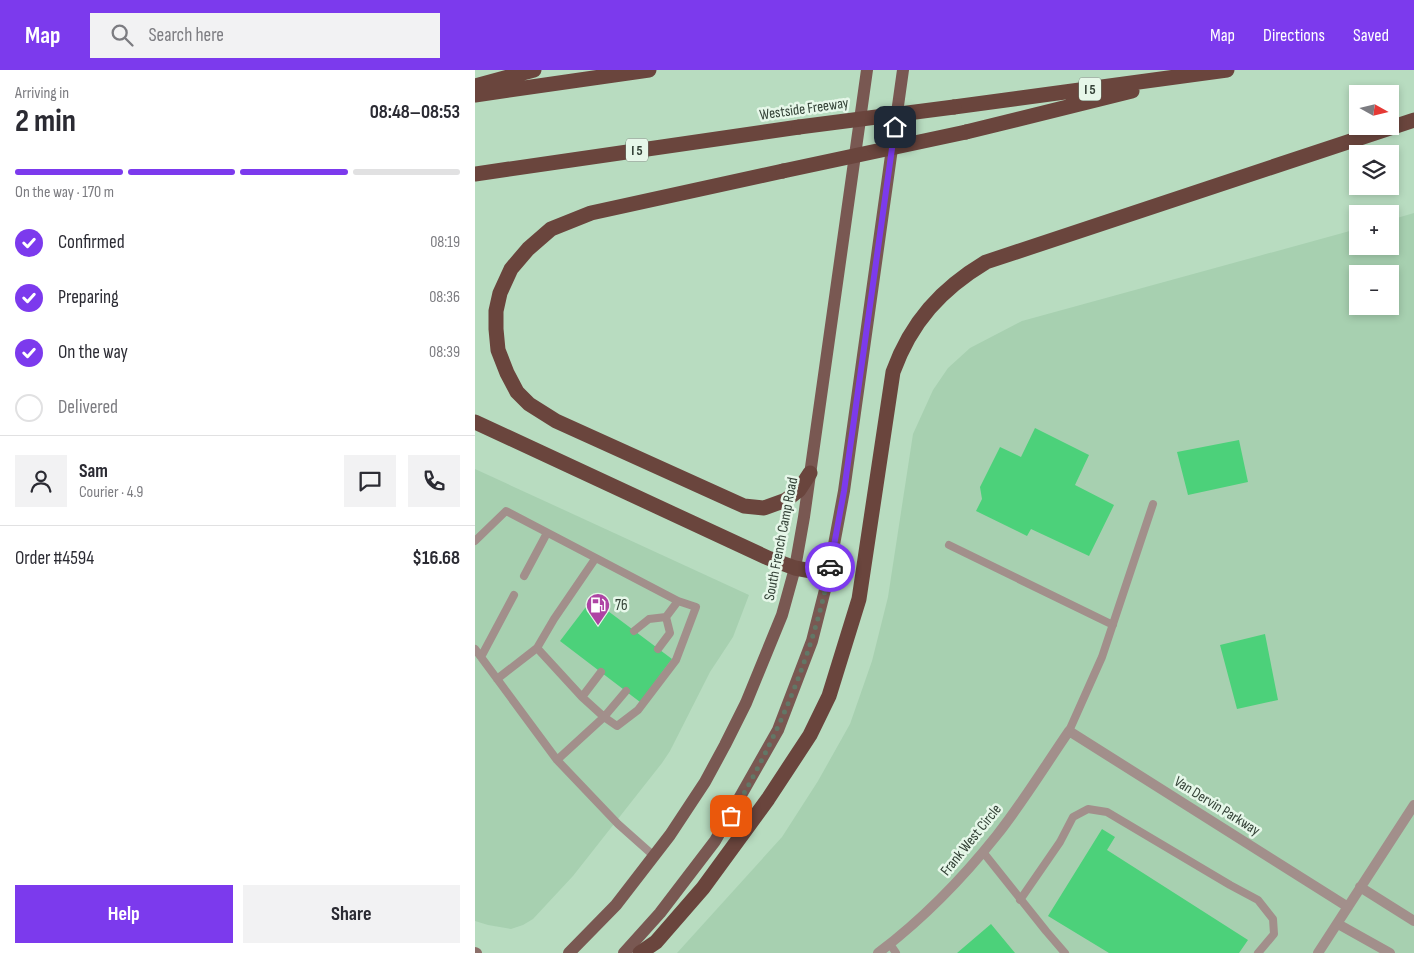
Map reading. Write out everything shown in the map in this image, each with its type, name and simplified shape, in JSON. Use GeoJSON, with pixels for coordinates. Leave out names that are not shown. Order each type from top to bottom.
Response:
{"type":"FeatureCollection","features":[{"type":"Feature","properties":{"kind":"highway"},"geometry":{"type":"LineString","coordinates":[[475,86],[535,70]]}},
{"type":"Feature","properties":{"kind":"highway"},"geometry":{"type":"LineString","coordinates":[[475,95],[649,70]]}},
{"type":"Feature","properties":{"kind":"highway","name":"Westside Freeway"},"geometry":{"type":"LineString","coordinates":[[475,174],[799,127],[1227,70]]}},
{"type":"Feature","properties":{"kind":"highway"},"geometry":{"type":"LineString","coordinates":[[810,473],[799,490],[786,500],[764,508],[744,506],[565,425],[529,404],[517,392],[498,350],[496,311],[500,293],[511,270],[528,250],[551,229],[591,213],[966,132],[1206,73]]}},
{"type":"Feature","properties":{"kind":"highway"},"geometry":{"type":"LineString","coordinates":[[640,953],[656,942],[703,888],[779,783],[809,736],[829,696],[859,600],[893,372],[900,352],[919,320],[942,294],[968,273],[986,262],[1414,120]]}},
{"type":"Feature","properties":{"kind":"highway"},"geometry":{"type":"LineString","coordinates":[[475,422],[739,546],[795,568],[829,574]]}},
{"type":"Feature","properties":{"kind":"main road","name":"South French Camp Road"},"geometry":{"type":"LineString","coordinates":[[569,953],[616,905],[654,856],[705,782],[746,703],[782,615],[795,568],[810,473],[867,70]]}},
{"type":"Feature","properties":{"kind":"main road"},"geometry":{"type":"LineString","coordinates":[[624,953],[660,913],[715,841],[761,763],[787,707],[812,641],[829,574],[844,491],[903,70]]}},
{"type":"Feature","properties":{"kind":"street","name":"Frank West Circle"},"geometry":{"type":"LineString","coordinates":[[878,953],[893,949],[959,880],[998,833],[1069,731]]}},
{"type":"Feature","properties":{"kind":"street","name":"Van Dervin Parkway"},"geometry":{"type":"LineString","coordinates":[[1069,731],[1348,906]]}},
{"type":"Feature","properties":{"kind":"street"},"geometry":{"type":"LineString","coordinates":[[1319,953],[1414,805]]}},
{"type":"Feature","properties":{"kind":"street"},"geometry":{"type":"LineString","coordinates":[[1360,887],[1414,921]]}},
{"type":"Feature","properties":{"kind":"street"},"geometry":{"type":"LineString","coordinates":[[1338,924],[1391,953]]}},
{"type":"Feature","properties":{"kind":"lane"},"geometry":{"type":"LineString","coordinates":[[1069,731],[1103,657],[1153,504]]}},
{"type":"Feature","properties":{"kind":"lane"},"geometry":{"type":"LineString","coordinates":[[475,541],[506,511],[678,601],[696,607],[677,660],[638,710],[617,726],[582,697],[537,648]]}},
{"type":"Feature","properties":{"kind":"lane"},"geometry":{"type":"LineString","coordinates":[[524,576],[547,533]]}},
{"type":"Feature","properties":{"kind":"lane"},"geometry":{"type":"LineString","coordinates":[[949,546],[1113,626]]}},
{"type":"Feature","properties":{"kind":"lane"},"geometry":{"type":"LineString","coordinates":[[497,679],[537,648],[595,559]]}},
{"type":"Feature","properties":{"kind":"lane"},"geometry":{"type":"LineString","coordinates":[[481,657],[514,594]]}},
{"type":"Feature","properties":{"kind":"lane"},"geometry":{"type":"LineString","coordinates":[[634,631],[649,619],[666,617],[678,601]]}},
{"type":"Feature","properties":{"kind":"lane"},"geometry":{"type":"LineString","coordinates":[[658,649],[670,633],[666,617]]}},
{"type":"Feature","properties":{"kind":"lane"},"geometry":{"type":"LineString","coordinates":[[475,649],[557,760],[618,824],[654,856]]}},
{"type":"Feature","properties":{"kind":"lane"},"geometry":{"type":"LineString","coordinates":[[582,697],[601,672]]}},
{"type":"Feature","properties":{"kind":"lane"},"geometry":{"type":"LineString","coordinates":[[557,760],[604,717],[626,691]]}},
{"type":"Feature","properties":{"kind":"lane"},"geometry":{"type":"LineString","coordinates":[[1020,900],[1060,842],[1073,817],[1088,810],[1107,812],[1258,900],[1273,919],[1274,934],[1258,953]]}},
{"type":"Feature","properties":{"kind":"lane"},"geometry":{"type":"LineString","coordinates":[[983,852],[1020,900],[1065,953]]}},
{"type":"Feature","properties":{"kind":"shaded area"},"geometry":{"type":"Polygon","coordinates":[[[1414,213],[1414,953],[677,953],[782,837],[818,781],[850,724],[872,661],[888,597],[913,434],[933,390],[948,368],[970,348],[1022,321],[1349,231],[1349,255],[1399,255],[1399,217],[1414,213]]]}},
{"type":"Feature","properties":{"kind":"shaded area"},"geometry":{"type":"Polygon","coordinates":[[[475,469],[749,595],[733,637],[710,672],[662,763],[573,876],[533,919],[511,929],[475,921],[475,469]]]}},
{"type":"Feature","properties":{"kind":"building"},"geometry":{"type":"Polygon","coordinates":[[[1035,428],[1089,455],[1075,485],[1114,505],[1089,556],[1031,529],[1027,536],[976,511],[982,499],[980,487],[1000,447],[1021,457],[1035,428]]]}},
{"type":"Feature","properties":{"kind":"building"},"geometry":{"type":"Polygon","coordinates":[[[1239,440],[1248,482],[1188,495],[1177,452],[1239,440]]]}},
{"type":"Feature","properties":{"kind":"building"},"geometry":{"type":"Polygon","coordinates":[[[592,599],[672,659],[640,702],[560,641],[592,599]]]}},
{"type":"Feature","properties":{"kind":"building"},"geometry":{"type":"Polygon","coordinates":[[[1265,634],[1278,700],[1237,709],[1220,645],[1265,634]]]}},
{"type":"Feature","properties":{"kind":"building"},"geometry":{"type":"Polygon","coordinates":[[[1102,829],[1115,837],[1107,850],[1248,940],[1239,953],[1109,953],[1048,916],[1102,829]]]}},
{"type":"Feature","properties":{"kind":"building"},"geometry":{"type":"Polygon","coordinates":[[[991,924],[1015,953],[957,953],[991,924]]]}},
{"type":"Feature","properties":{"kind":"way so far"},"geometry":{"type":"LineString","coordinates":[[731,816],[761,763],[793,692],[812,641],[830,567]]}},
{"type":"Feature","properties":{"kind":"place","name":"76"},"geometry":{"type":"Point","coordinates":[598,626]}},
{"type":"Feature","properties":{"kind":"route"},"geometry":{"type":"LineString","coordinates":[[830,567],[844,491],[895,127]]}}]}
